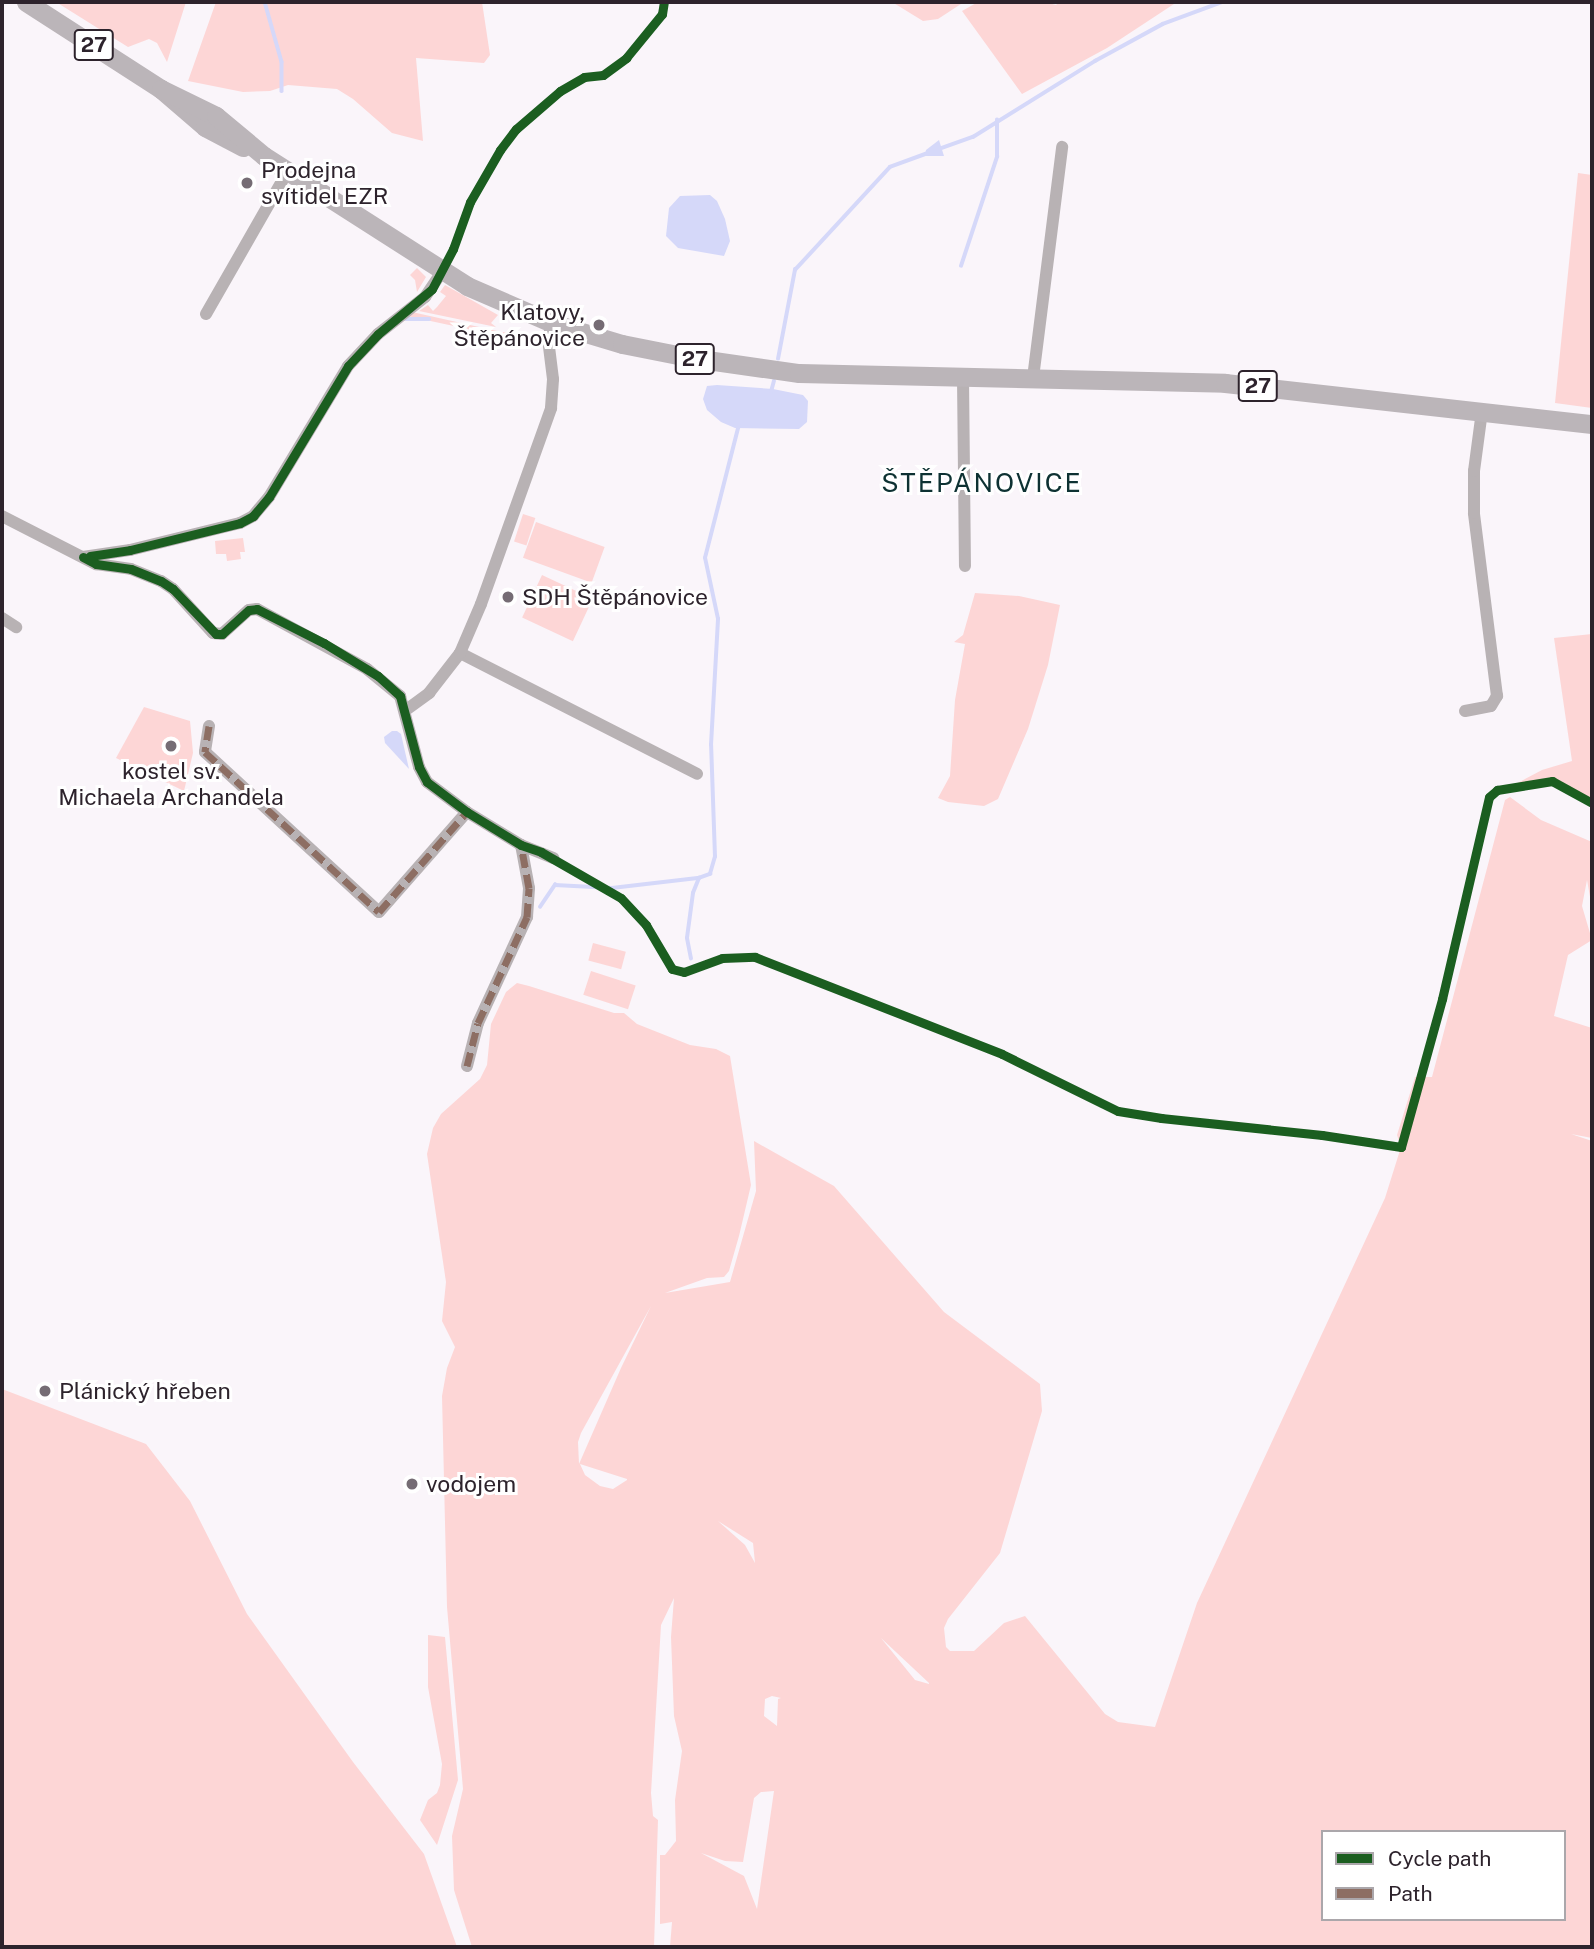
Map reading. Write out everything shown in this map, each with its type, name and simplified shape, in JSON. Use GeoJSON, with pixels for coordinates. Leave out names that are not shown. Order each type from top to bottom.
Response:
{"type":"FeatureCollection","features":[{"type":"Feature","properties":{"kind":"main road","name":"27"},"geometry":{"type":"LineString","coordinates":[[26,2],[161,89],[216,116],[264,156],[442,272],[493,299],[552,323],[633,346],[749,367],[839,376],[1226,383],[1592,424]]}},
{"type":"Feature","properties":{"kind":"street"},"geometry":{"type":"LineString","coordinates":[[1033,378],[1062,147]]}},
{"type":"Feature","properties":{"kind":"street"},"geometry":{"type":"LineString","coordinates":[[206,314],[288,172]]}},
{"type":"Feature","properties":{"kind":"street"},"geometry":{"type":"LineString","coordinates":[[83,557],[130,550],[240,523],[253,516],[270,497],[348,366],[378,334],[425,297],[442,272]]}},
{"type":"Feature","properties":{"kind":"street"},"geometry":{"type":"LineString","coordinates":[[406,710],[429,693],[460,653],[481,603],[551,408],[553,379],[548,340],[552,323]]}},
{"type":"Feature","properties":{"kind":"street"},"geometry":{"type":"LineString","coordinates":[[963,378],[965,566]]}},
{"type":"Feature","properties":{"kind":"street"},"geometry":{"type":"LineString","coordinates":[[1465,711],[1491,706],[1497,696],[1474,513],[1475,460],[1482,411]]}},
{"type":"Feature","properties":{"kind":"street"},"geometry":{"type":"LineString","coordinates":[[2,516],[96,564],[131,569],[161,581],[173,589],[216,634],[222,634],[249,610],[257,609],[324,643],[378,676],[400,696],[423,776],[432,787],[521,845],[553,858]]}},
{"type":"Feature","properties":{"kind":"street"},"geometry":{"type":"LineString","coordinates":[[2,618],[16,627]]}},
{"type":"Feature","properties":{"kind":"street"},"geometry":{"type":"LineString","coordinates":[[460,653],[697,774]]}},
{"type":"Feature","properties":{"kind":"street"},"geometry":{"type":"LineString","coordinates":[[209,726],[205,752],[379,912],[467,812]]}},
{"type":"Feature","properties":{"kind":"street"},"geometry":{"type":"LineString","coordinates":[[467,1066],[478,1023],[527,917],[529,888],[521,845]]}},
{"type":"Feature","properties":{"kind":"shaded area"},"geometry":{"type":"Polygon","coordinates":[[[56,2],[186,2],[167,62],[157,43],[149,39],[128,47],[56,2]]]}},
{"type":"Feature","properties":{"kind":"shaded area"},"geometry":{"type":"Polygon","coordinates":[[[216,2],[482,2],[490,55],[484,63],[416,58],[423,141],[392,133],[353,99],[337,89],[288,85],[270,91],[243,92],[188,81],[216,2]]]}},
{"type":"Feature","properties":{"kind":"shaded area"},"geometry":{"type":"Polygon","coordinates":[[[892,2],[964,2],[938,19],[923,21],[892,2]]]}},
{"type":"Feature","properties":{"kind":"shaded area"},"geometry":{"type":"Polygon","coordinates":[[[978,2],[1045,2],[1056,5],[1059,2],[1177,2],[1107,48],[1022,94],[962,11],[978,2]]]}},
{"type":"Feature","properties":{"kind":"shaded area"},"geometry":{"type":"Polygon","coordinates":[[[1578,173],[1592,175],[1592,408],[1555,403],[1578,173]]]}},
{"type":"Feature","properties":{"kind":"shaded area"},"geometry":{"type":"Polygon","coordinates":[[[417,268],[426,277],[417,292],[415,280],[410,275],[417,268]]]}},
{"type":"Feature","properties":{"kind":"shaded area"},"geometry":{"type":"Polygon","coordinates":[[[445,285],[498,315],[491,323],[496,327],[419,311],[428,305],[433,311],[437,307],[446,296],[440,292],[445,285]]]}},
{"type":"Feature","properties":{"kind":"shaded area"},"geometry":{"type":"Polygon","coordinates":[[[412,312],[497,331],[502,335],[503,332],[542,340],[543,345],[407,316],[412,312]]]}},
{"type":"Feature","properties":{"kind":"shaded area"},"geometry":{"type":"Polygon","coordinates":[[[523,514],[535,518],[526,546],[514,542],[523,514]]]}},
{"type":"Feature","properties":{"kind":"shaded area"},"geometry":{"type":"Polygon","coordinates":[[[536,522],[605,547],[592,583],[523,558],[536,522]]]}},
{"type":"Feature","properties":{"kind":"shaded area"},"geometry":{"type":"Polygon","coordinates":[[[243,538],[245,552],[240,552],[241,559],[227,561],[226,554],[216,554],[215,541],[243,538]]]}},
{"type":"Feature","properties":{"kind":"shaded area"},"geometry":{"type":"Polygon","coordinates":[[[542,575],[593,599],[573,641],[522,618],[542,575]]]}},
{"type":"Feature","properties":{"kind":"shaded area"},"geometry":{"type":"Polygon","coordinates":[[[975,593],[1019,596],[1060,605],[1048,665],[1028,729],[998,799],[984,806],[948,802],[938,798],[950,776],[955,700],[965,644],[954,642],[963,635],[975,593]]]}},
{"type":"Feature","properties":{"kind":"shaded area"},"geometry":{"type":"Polygon","coordinates":[[[1592,634],[1592,803],[1552,781],[1512,786],[1542,770],[1572,761],[1554,638],[1592,634]]]}},
{"type":"Feature","properties":{"kind":"shaded area"},"geometry":{"type":"Polygon","coordinates":[[[144,707],[190,721],[193,753],[184,791],[116,758],[144,707]]]}},
{"type":"Feature","properties":{"kind":"shaded area"},"geometry":{"type":"Polygon","coordinates":[[[1510,797],[1541,820],[1592,842],[1592,908],[1587,880],[1582,906],[1592,940],[1568,955],[1554,1016],[1592,1028],[1592,1138],[1571,1134],[1592,1141],[1592,1947],[670,1947],[672,1922],[660,1924],[660,1855],[665,1855],[676,1841],[675,1800],[682,1751],[674,1716],[671,1637],[674,1598],[661,1625],[651,1793],[653,1816],[658,1820],[654,1947],[472,1947],[454,1890],[452,1836],[463,1789],[447,1607],[442,1396],[447,1368],[455,1347],[442,1321],[446,1282],[427,1154],[433,1128],[441,1114],[480,1079],[487,1065],[491,1024],[506,992],[517,983],[614,1013],[624,1013],[637,1024],[690,1045],[716,1049],[730,1056],[751,1185],[739,1236],[729,1271],[724,1277],[707,1278],[665,1293],[730,1282],[756,1191],[754,1141],[834,1186],[944,1312],[1040,1384],[1042,1411],[1000,1553],[948,1619],[944,1628],[946,1647],[950,1651],[974,1651],[1004,1623],[1025,1616],[1105,1714],[1118,1722],[1155,1727],[1197,1603],[1385,1198],[1401,1147],[1397,1135],[1415,1077],[1432,1077],[1505,800],[1510,797]],[[651,1306],[581,1433],[578,1442],[579,1464],[621,1368],[651,1306]],[[580,1464],[585,1475],[600,1486],[613,1489],[627,1480],[580,1464]],[[718,1521],[745,1545],[755,1563],[753,1543],[718,1521]],[[881,1638],[915,1680],[929,1684],[881,1638]],[[772,1696],[765,1699],[764,1716],[777,1726],[778,1699],[781,1698],[772,1696]],[[774,1791],[761,1792],[754,1798],[743,1862],[725,1861],[701,1853],[744,1876],[757,1909],[774,1791]]]}},
{"type":"Feature","properties":{"kind":"shaded area"},"geometry":{"type":"Polygon","coordinates":[[[593,943],[626,952],[621,969],[588,960],[593,943]]]}},
{"type":"Feature","properties":{"kind":"shaded area"},"geometry":{"type":"Polygon","coordinates":[[[591,971],[636,986],[628,1009],[583,995],[591,971]]]}},
{"type":"Feature","properties":{"kind":"shaded area"},"geometry":{"type":"Polygon","coordinates":[[[2,1389],[146,1444],[190,1501],[247,1614],[353,1762],[424,1854],[457,1947],[2,1947],[2,1389]]]}},
{"type":"Feature","properties":{"kind":"shaded area"},"geometry":{"type":"Polygon","coordinates":[[[428,1635],[445,1637],[458,1780],[437,1845],[420,1820],[428,1800],[437,1793],[442,1764],[428,1687],[428,1635]]]}},
{"type":"Feature","properties":{"kind":"water"},"geometry":{"type":"Polygon","coordinates":[[[939,140],[944,156],[925,156],[926,150],[939,140]]]}},
{"type":"Feature","properties":{"kind":"water"},"geometry":{"type":"Polygon","coordinates":[[[710,195],[717,201],[725,219],[730,241],[724,256],[678,248],[666,236],[669,208],[680,196],[710,195]]]}},
{"type":"Feature","properties":{"kind":"water"},"geometry":{"type":"Polygon","coordinates":[[[707,386],[773,389],[803,395],[808,401],[807,422],[799,429],[735,428],[721,422],[707,410],[703,399],[707,386]]]}},
{"type":"Feature","properties":{"kind":"water"},"geometry":{"type":"Polygon","coordinates":[[[392,731],[401,734],[409,769],[385,743],[384,737],[392,731]]]}},
{"type":"Feature","properties":{"kind":"waterway"},"geometry":{"type":"LineString","coordinates":[[265,2],[282,62],[282,91]]}},
{"type":"Feature","properties":{"kind":"waterway"},"geometry":{"type":"LineString","coordinates":[[942,148],[973,137],[1095,61],[1163,24],[1222,2]]}},
{"type":"Feature","properties":{"kind":"waterway"},"geometry":{"type":"LineString","coordinates":[[961,266],[997,157],[997,120]]}},
{"type":"Feature","properties":{"kind":"waterway"},"geometry":{"type":"LineString","coordinates":[[778,359],[795,270],[890,167],[928,153]]}},
{"type":"Feature","properties":{"kind":"waterway"},"geometry":{"type":"LineString","coordinates":[[406,319],[429,319]]}},
{"type":"Feature","properties":{"kind":"waterway"},"geometry":{"type":"LineString","coordinates":[[771,392],[774,381]]}},
{"type":"Feature","properties":{"kind":"waterway"},"geometry":{"type":"LineString","coordinates":[[691,959],[687,938],[693,893],[699,878],[710,874],[715,857],[711,745],[718,619],[705,558],[739,425]]}},
{"type":"Feature","properties":{"kind":"waterway"},"geometry":{"type":"LineString","coordinates":[[540,907],[555,885],[612,888],[699,878]]}},
{"type":"Feature","properties":{"kind":"marked path"},"geometry":{"type":"LineString","coordinates":[[209,726],[205,752],[379,912],[467,812]]}},
{"type":"Feature","properties":{"kind":"marked path"},"geometry":{"type":"LineString","coordinates":[[467,1066],[478,1023],[527,917],[529,888],[521,845]]}},
{"type":"Feature","properties":{"kind":"cycle path"},"geometry":{"type":"LineString","coordinates":[[90,556],[130,550],[240,523],[253,516],[269,497],[348,366],[378,334],[432,289],[453,249],[470,202],[500,150],[516,129],[560,91],[584,77],[603,75],[626,58],[662,14],[664,2]]}},
{"type":"Feature","properties":{"kind":"cycle path"},"geometry":{"type":"LineString","coordinates":[[83,557],[96,564],[131,569],[161,581],[173,589],[216,634],[222,634],[249,610],[257,609],[324,643],[378,676],[400,696],[419,767],[427,782],[467,812],[521,845],[541,852],[621,898],[646,925],[672,969],[684,972],[722,958],[755,957],[1002,1054],[1118,1111],[1401,1147],[1442,999],[1489,797],[1497,790],[1552,781],[1592,803]]}},
{"type":"Feature","properties":{"kind":"place","name":"Prodejna svítidel EZR"},"geometry":{"type":"Point","coordinates":[247,183]}},
{"type":"Feature","properties":{"kind":"place","name":"Klatovy, Štěpánovice"},"geometry":{"type":"Point","coordinates":[599,325]}},
{"type":"Feature","properties":{"kind":"place","name":"SDH Štěpánovice"},"geometry":{"type":"Point","coordinates":[508,597]}},
{"type":"Feature","properties":{"kind":"place","name":"kostel sv. Michaela Archandela"},"geometry":{"type":"Point","coordinates":[171,746]}},
{"type":"Feature","properties":{"kind":"place","name":"Plánický hřeben"},"geometry":{"type":"Point","coordinates":[45,1391]}},
{"type":"Feature","properties":{"kind":"place","name":"vodojem"},"geometry":{"type":"Point","coordinates":[412,1484]}},
{"type":"Feature","properties":{"kind":"district","name":"ŠTĚPÁNOVICE"},"geometry":{"type":"Point","coordinates":[982,483]}}]}
